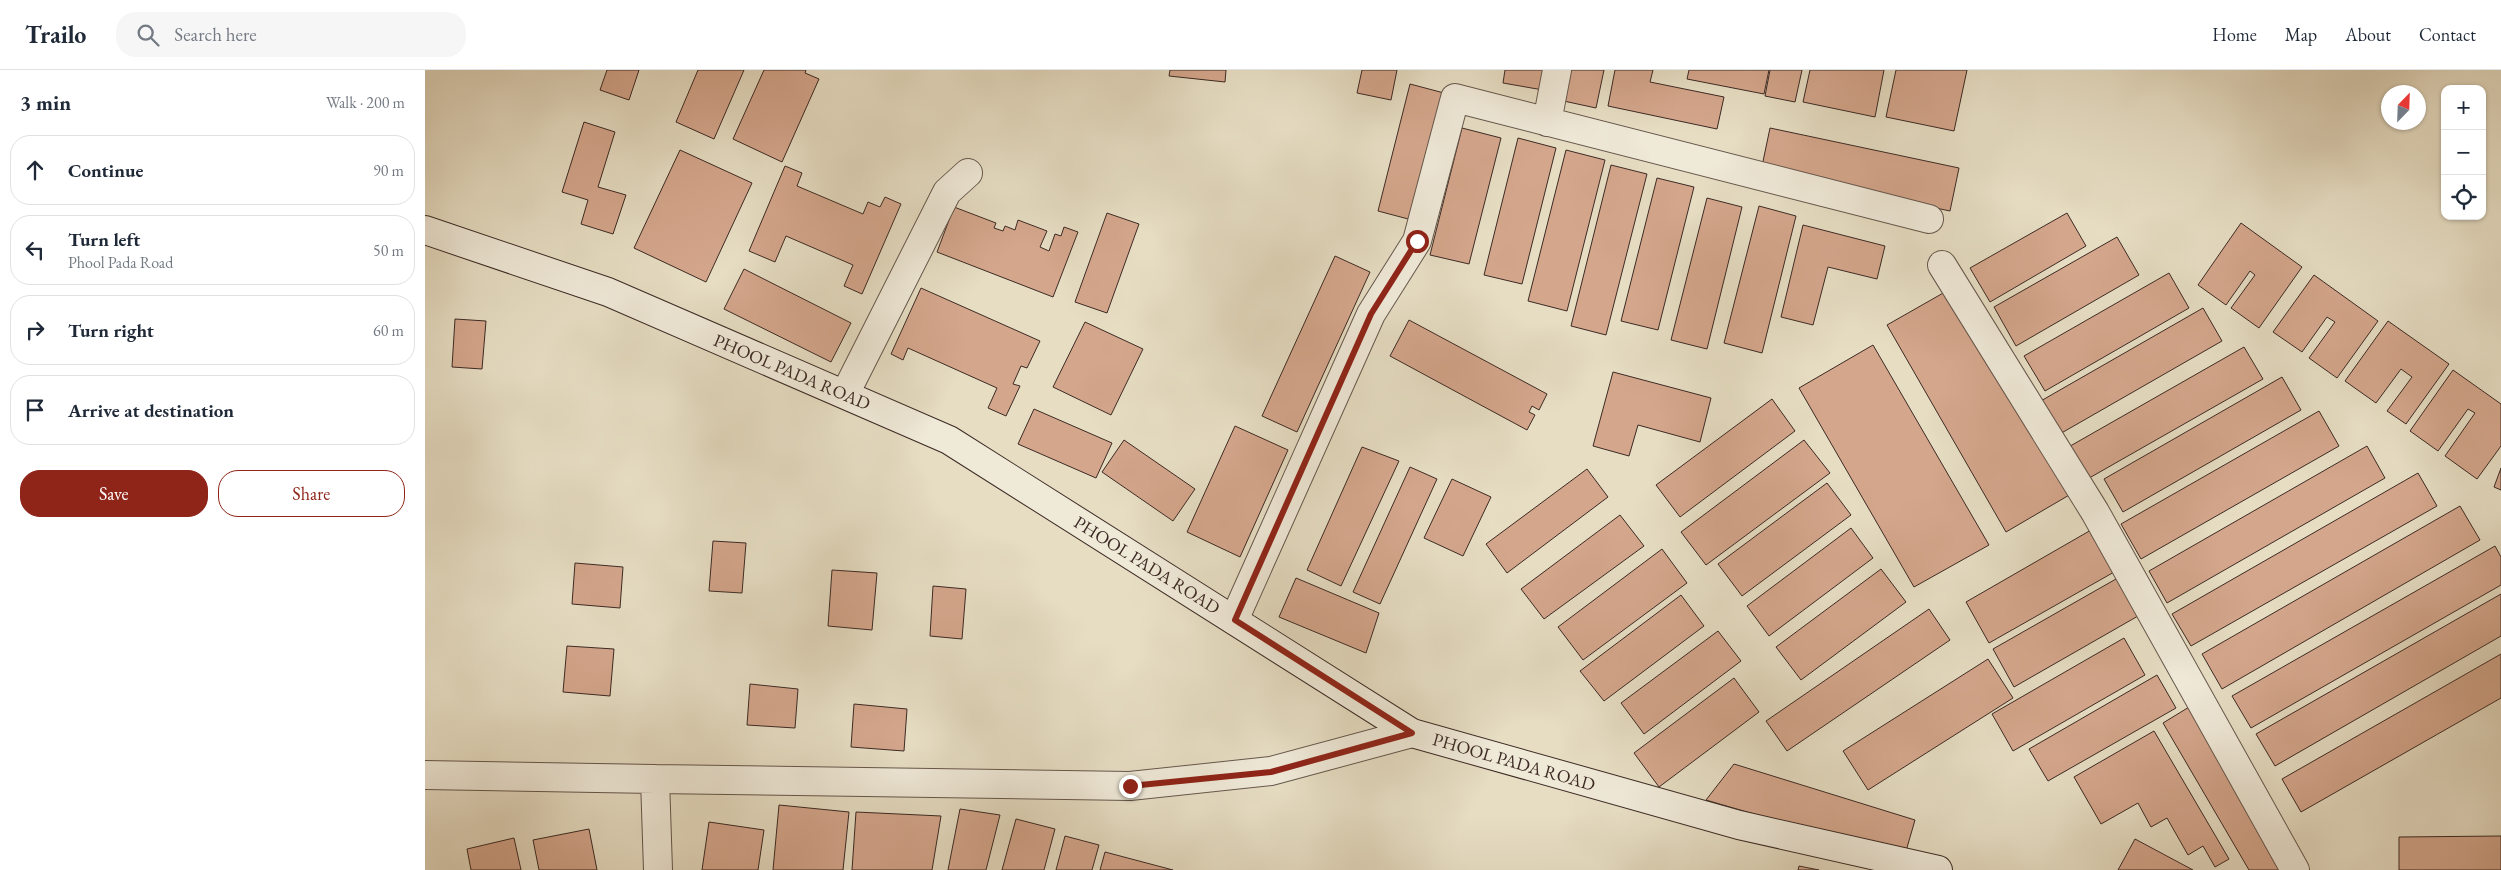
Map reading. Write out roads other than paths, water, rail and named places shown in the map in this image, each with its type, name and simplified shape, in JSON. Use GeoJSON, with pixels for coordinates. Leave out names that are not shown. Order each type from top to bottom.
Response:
{"type":"FeatureCollection","features":[{"type":"Feature","properties":{"kind":"street"},"geometry":{"type":"LineString","coordinates":[[1547,122],[1557,70]]}},
{"type":"Feature","properties":{"kind":"street"},"geometry":{"type":"LineString","coordinates":[[1235,620],[1371,314],[1417,241],[1455,98],[1929,219]]}},
{"type":"Feature","properties":{"kind":"street"},"geometry":{"type":"LineString","coordinates":[[845,394],[947,192],[968,173]]}},
{"type":"Feature","properties":{"kind":"street","name":"PHOOL PADA ROAD"},"geometry":{"type":"LineString","coordinates":[[425,230],[608,292],[949,440],[1412,733],[1739,825],[1938,870]]}},
{"type":"Feature","properties":{"kind":"street"},"geometry":{"type":"LineString","coordinates":[[1942,265],[2095,512],[2295,870]]}},
{"type":"Feature","properties":{"kind":"street"},"geometry":{"type":"LineString","coordinates":[[425,776],[1130,786],[1271,772],[1412,733]]}},
{"type":"Feature","properties":{"kind":"street"},"geometry":{"type":"LineString","coordinates":[[655,779],[657,870]]}}]}
